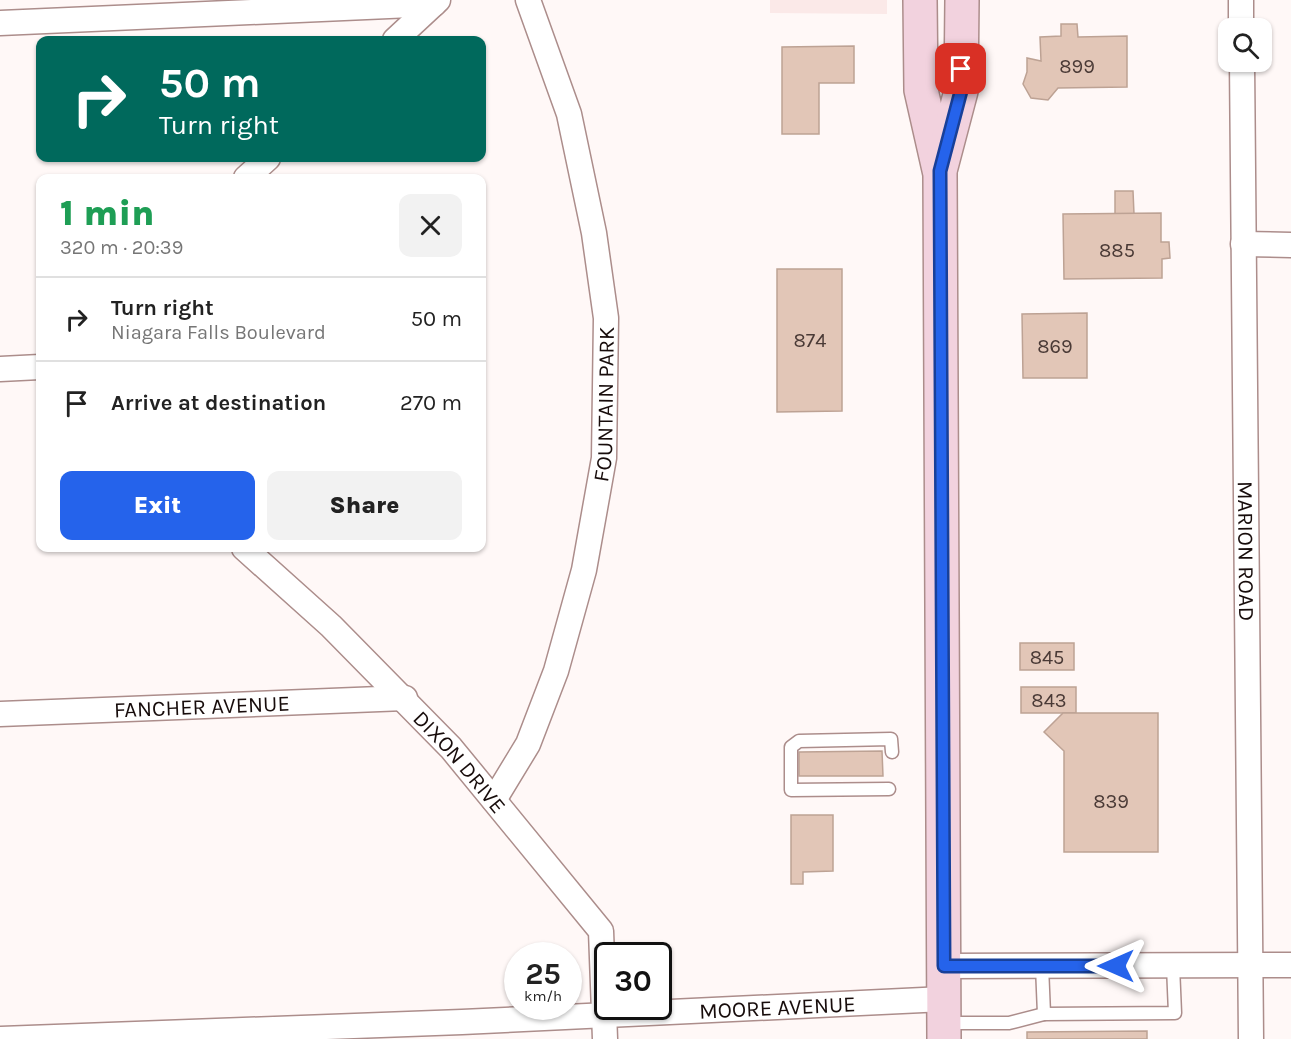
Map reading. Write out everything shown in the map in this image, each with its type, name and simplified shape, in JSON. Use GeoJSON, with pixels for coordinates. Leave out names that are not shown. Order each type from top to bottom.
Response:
{"type":"FeatureCollection","features":[{"type":"Feature","properties":{"kind":"main road"},"geometry":{"type":"LineString","coordinates":[[920,0],[921,90],[940,171],[944,1020]]}},
{"type":"Feature","properties":{"kind":"main road"},"geometry":{"type":"LineString","coordinates":[[940,171],[961,91],[962,0]]}},
{"type":"Feature","properties":{"kind":"street","name":"FOUNTAIN PARK"},"geometry":{"type":"LineString","coordinates":[[494,800],[528,744],[556,671],[584,570],[604,458],[606,318],[594,233],[568,114],[528,0]]}},
{"type":"Feature","properties":{"kind":"street"},"geometry":{"type":"LineString","coordinates":[[1241,0],[1241,18]]}},
{"type":"Feature","properties":{"kind":"street"},"geometry":{"type":"LineString","coordinates":[[0,23],[436,2]]}},
{"type":"Feature","properties":{"kind":"street"},"geometry":{"type":"LineString","coordinates":[[399,36],[436,2]]}},
{"type":"Feature","properties":{"kind":"street","name":"MARION ROAD"},"geometry":{"type":"LineString","coordinates":[[1242,72],[1251,1039]]}},
{"type":"Feature","properties":{"kind":"street"},"geometry":{"type":"LineString","coordinates":[[250,174],[264,162]]}},
{"type":"Feature","properties":{"kind":"street"},"geometry":{"type":"LineString","coordinates":[[1243,244],[1291,245]]}},
{"type":"Feature","properties":{"kind":"street"},"geometry":{"type":"LineString","coordinates":[[0,369],[36,368]]}},
{"type":"Feature","properties":{"kind":"street","name":"DIXON DRIVE"},"geometry":{"type":"LineString","coordinates":[[248,552],[405,698],[494,800],[601,931],[605,1027]]}},
{"type":"Feature","properties":{"kind":"street","name":"FANCHER AVENUE"},"geometry":{"type":"LineString","coordinates":[[0,714],[405,698]]}},
{"type":"Feature","properties":{"kind":"street"},"geometry":{"type":"LineString","coordinates":[[944,966],[1291,965]]}},
{"type":"Feature","properties":{"kind":"street","name":"MOORE AVENUE"},"geometry":{"type":"LineString","coordinates":[[1,1039],[944,1020]]}},
{"type":"Feature","properties":{"kind":"lane"},"geometry":{"type":"LineString","coordinates":[[889,789],[792,790],[791,747],[799,741],[825,746],[857,746],[891,739],[892,752]]}},
{"type":"Feature","properties":{"kind":"lane"},"geometry":{"type":"LineString","coordinates":[[825,776],[825,790]]}},
{"type":"Feature","properties":{"kind":"lane"},"geometry":{"type":"LineString","coordinates":[[857,776],[857,789]]}},
{"type":"Feature","properties":{"kind":"lane"},"geometry":{"type":"LineString","coordinates":[[1042,966],[1044,1014]]}},
{"type":"Feature","properties":{"kind":"lane"},"geometry":{"type":"LineString","coordinates":[[944,1020],[1009,1023],[1044,1014],[1175,1013],[1173,966]]}},
{"type":"Feature","properties":{"kind":"shaded area"},"geometry":{"type":"Polygon","coordinates":[[[770,0],[887,0],[887,14],[770,13],[770,0]]]}},
{"type":"Feature","properties":{"kind":"building"},"geometry":{"type":"Polygon","coordinates":[[[1061,24],[1077,24],[1078,37],[1127,36],[1127,87],[1058,88],[1048,100],[1031,98],[1023,84],[1027,72],[1027,58],[1041,61],[1040,37],[1061,36],[1061,24]]]}},
{"type":"Feature","properties":{"kind":"building"},"geometry":{"type":"Polygon","coordinates":[[[854,46],[854,83],[819,83],[819,134],[782,134],[782,47],[854,46]]]}},
{"type":"Feature","properties":{"kind":"building"},"geometry":{"type":"Polygon","coordinates":[[[1115,191],[1133,191],[1134,214],[1115,214],[1115,191]]]}},
{"type":"Feature","properties":{"kind":"building"},"geometry":{"type":"Polygon","coordinates":[[[1161,213],[1161,242],[1169,242],[1170,258],[1162,259],[1162,278],[1064,279],[1063,214],[1161,213]]]}},
{"type":"Feature","properties":{"kind":"building"},"geometry":{"type":"Polygon","coordinates":[[[777,269],[842,269],[842,411],[777,412],[777,269]]]}},
{"type":"Feature","properties":{"kind":"building"},"geometry":{"type":"Polygon","coordinates":[[[1087,313],[1087,378],[1023,378],[1022,314],[1087,313]]]}},
{"type":"Feature","properties":{"kind":"building"},"geometry":{"type":"Polygon","coordinates":[[[1020,643],[1074,643],[1074,670],[1020,670],[1020,643]]]}},
{"type":"Feature","properties":{"kind":"building"},"geometry":{"type":"Polygon","coordinates":[[[1021,687],[1076,687],[1076,713],[1021,713],[1021,687]]]}},
{"type":"Feature","properties":{"kind":"building"},"geometry":{"type":"Polygon","coordinates":[[[1063,713],[1158,713],[1158,852],[1064,852],[1064,751],[1044,732],[1063,713]]]}},
{"type":"Feature","properties":{"kind":"building"},"geometry":{"type":"Polygon","coordinates":[[[882,751],[883,776],[799,776],[799,752],[882,751]]]}},
{"type":"Feature","properties":{"kind":"building"},"geometry":{"type":"Polygon","coordinates":[[[791,815],[833,815],[833,871],[803,872],[803,884],[791,884],[791,815]]]}},
{"type":"Feature","properties":{"kind":"building"},"geometry":{"type":"Polygon","coordinates":[[[1147,1031],[1147,1039],[1027,1039],[1027,1032],[1147,1031]]]}},
{"type":"Feature","properties":{"kind":"route"},"geometry":{"type":"LineString","coordinates":[[961,69],[961,91],[940,171],[944,966],[1116,966]]}}]}
